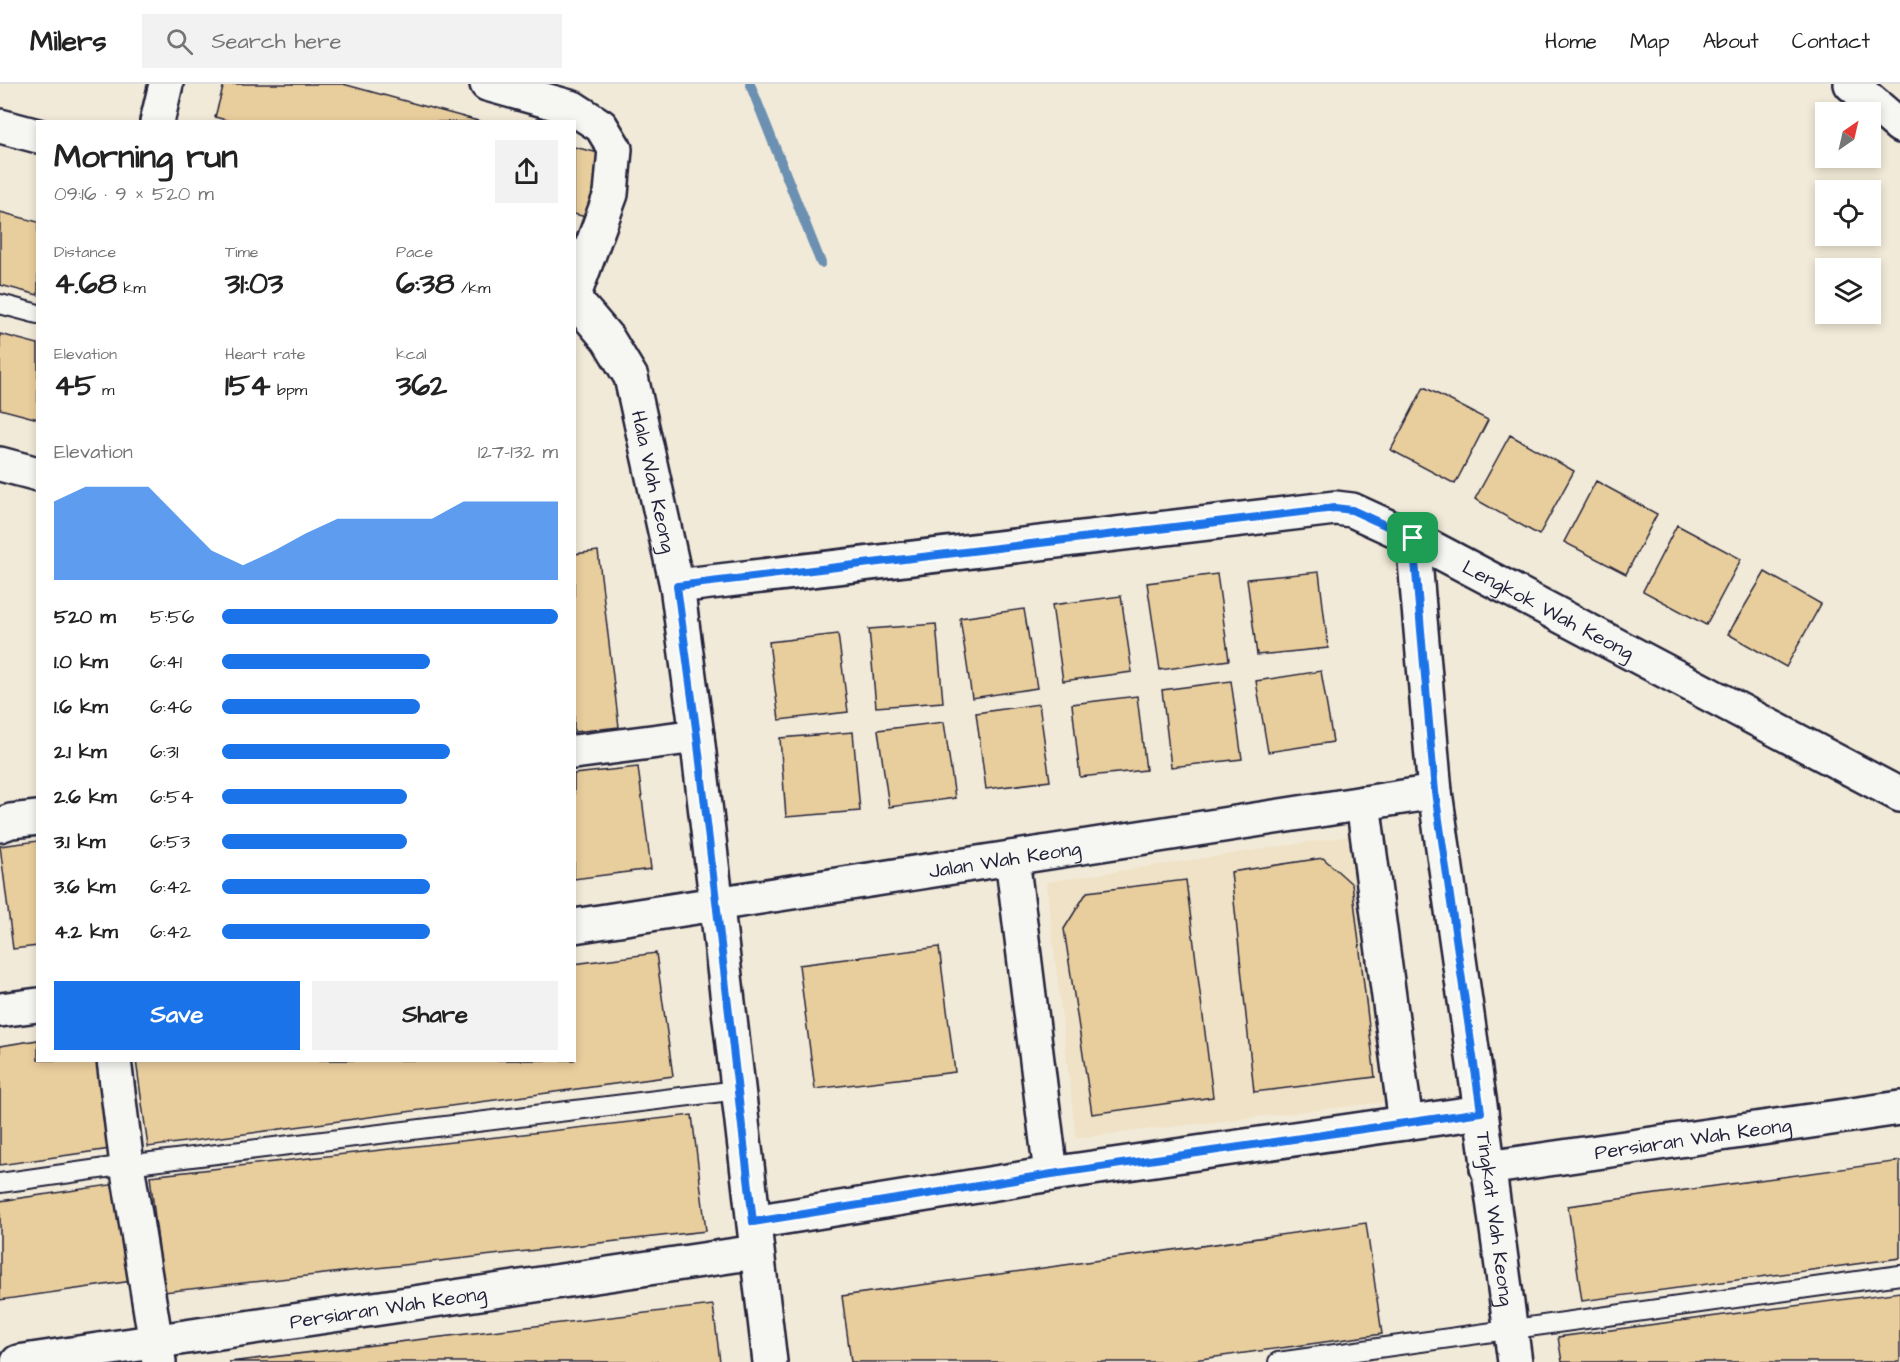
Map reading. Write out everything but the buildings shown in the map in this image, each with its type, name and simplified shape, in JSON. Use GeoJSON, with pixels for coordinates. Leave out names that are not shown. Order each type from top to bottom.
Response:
{"type":"FeatureCollection","features":[{"type":"Feature","properties":{"kind":"street"},"geometry":{"type":"LineString","coordinates":[[157,120],[166,84]]}},
{"type":"Feature","properties":{"kind":"street"},"geometry":{"type":"LineString","coordinates":[[487,84],[573,108],[601,126],[615,148],[611,194],[576,291]]}},
{"type":"Feature","properties":{"kind":"street"},"geometry":{"type":"LineString","coordinates":[[1851,84],[1900,126]]}},
{"type":"Feature","properties":{"kind":"street"},"geometry":{"type":"LineString","coordinates":[[0,126],[36,135]]}},
{"type":"Feature","properties":{"kind":"street","name":"Hala Wah Keong"},"geometry":{"type":"LineString","coordinates":[[576,299],[608,339],[631,377],[677,586],[697,736],[770,1362]]}},
{"type":"Feature","properties":{"kind":"street"},"geometry":{"type":"LineString","coordinates":[[0,464],[36,473]]}},
{"type":"Feature","properties":{"kind":"street","name":"Lengkok Wah Keong"},"geometry":{"type":"LineString","coordinates":[[677,586],[1335,508],[1352,510],[1413,538],[1900,795]]}},
{"type":"Feature","properties":{"kind":"street","name":"Tingkat Wah Keong"},"geometry":{"type":"LineString","coordinates":[[1413,538],[1435,792],[1515,1362]]}},
{"type":"Feature","properties":{"kind":"street"},"geometry":{"type":"LineString","coordinates":[[576,752],[697,736]]}},
{"type":"Feature","properties":{"kind":"street","name":"Jalan Wah Keong"},"geometry":{"type":"LineString","coordinates":[[576,926],[1435,792]]}},
{"type":"Feature","properties":{"kind":"street"},"geometry":{"type":"LineString","coordinates":[[1363,803],[1406,1123]]}},
{"type":"Feature","properties":{"kind":"street"},"geometry":{"type":"LineString","coordinates":[[0,825],[11,821],[36,818]]}},
{"type":"Feature","properties":{"kind":"street"},"geometry":{"type":"LineString","coordinates":[[1012,858],[1052,1174]]}},
{"type":"Feature","properties":{"kind":"street"},"geometry":{"type":"LineString","coordinates":[[1,1002],[36,1005]]}},
{"type":"Feature","properties":{"kind":"street"},"geometry":{"type":"LineString","coordinates":[[114,1062],[127,1165],[158,1352]]}},
{"type":"Feature","properties":{"kind":"street","name":"Persiaran Wah Keong"},"geometry":{"type":"LineString","coordinates":[[1487,1168],[1900,1108]]}},
{"type":"Feature","properties":{"kind":"street","name":"Persiaran Wah Keong"},"geometry":{"type":"LineString","coordinates":[[18,1362],[158,1352],[755,1237],[1052,1174],[1481,1112]]}},
{"type":"Feature","properties":{"kind":"lane"},"geometry":{"type":"LineString","coordinates":[[0,304],[36,313]]}},
{"type":"Feature","properties":{"kind":"lane"},"geometry":{"type":"LineString","coordinates":[[0,1183],[127,1165],[738,1090]]}},
{"type":"Feature","properties":{"kind":"lane"},"geometry":{"type":"LineString","coordinates":[[1278,1362],[1900,1275]]}},
{"type":"Feature","properties":{"kind":"shaded area"},"geometry":{"type":"Polygon","coordinates":[[[1350,836],[1393,1101],[1076,1138],[1046,882],[1350,836]]]}},
{"type":"Feature","properties":{"kind":"waterway"},"geometry":{"type":"LineString","coordinates":[[750,84],[821,263]]}},
{"type":"Feature","properties":{"kind":"route"},"geometry":{"type":"LineString","coordinates":[[1335,508],[1352,510],[1413,538],[1435,792],[1481,1112],[1052,1174],[753,1222],[697,736],[677,586],[1335,508]]}}]}
